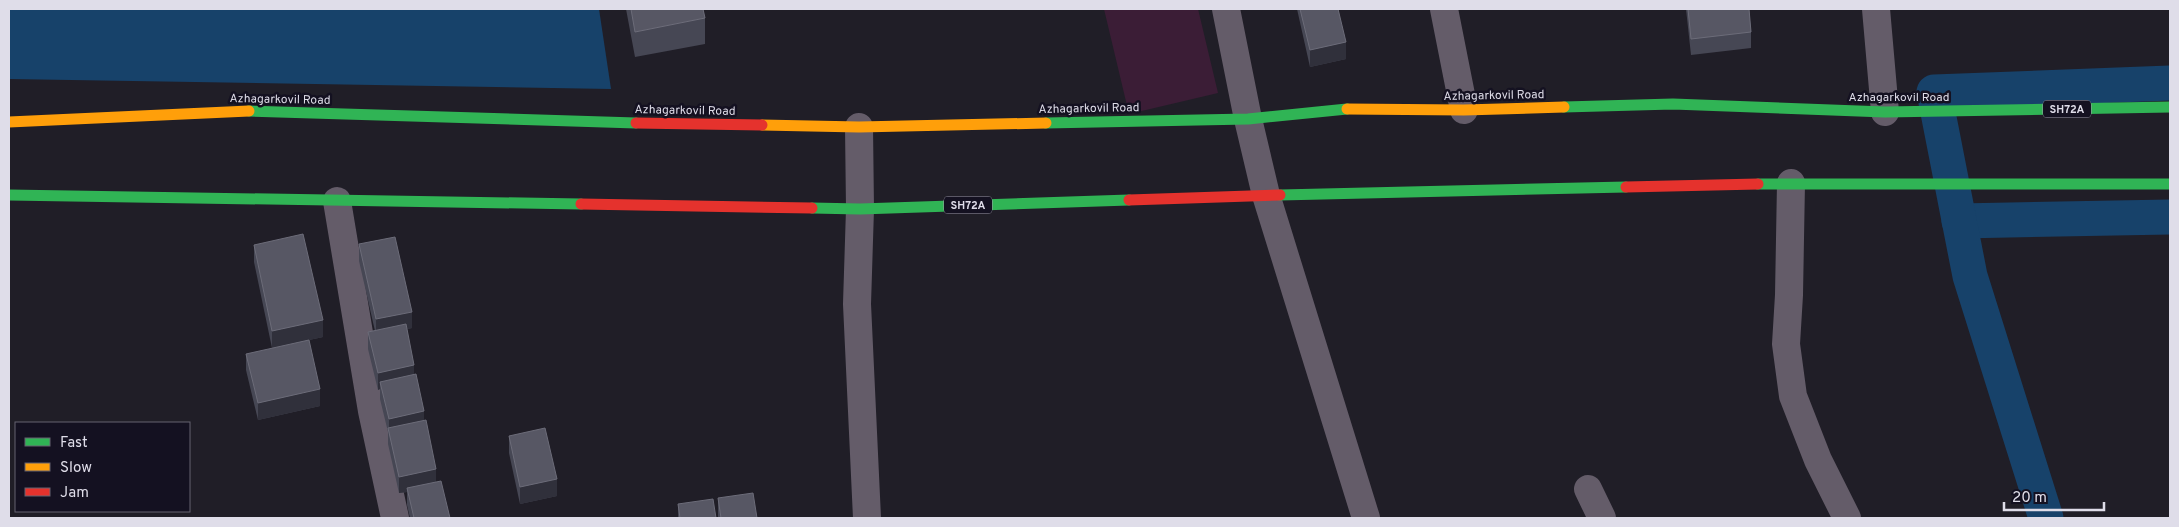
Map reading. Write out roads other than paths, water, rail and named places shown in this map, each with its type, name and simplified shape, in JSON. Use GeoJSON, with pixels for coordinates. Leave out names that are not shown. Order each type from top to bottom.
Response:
{"type":"FeatureCollection","features":[{"type":"Feature","properties":{"kind":"main road","name":"Azhagarkovil Road"},"geometry":{"type":"LineString","coordinates":[[9,122],[258,111],[600,122],[859,127],[1248,119],[1350,109],[1464,110],[1673,104],[1885,112],[2170,107]]}},
{"type":"Feature","properties":{"kind":"main road","name":"SH72A"},"geometry":{"type":"LineString","coordinates":[[9,195],[860,209],[1266,195],[1791,183],[2170,184]]}},
{"type":"Feature","properties":{"kind":"street"},"geometry":{"type":"LineString","coordinates":[[1226,9],[1248,119],[1266,195],[1366,518]]}},
{"type":"Feature","properties":{"kind":"street"},"geometry":{"type":"LineString","coordinates":[[1444,9],[1464,110]]}},
{"type":"Feature","properties":{"kind":"street"},"geometry":{"type":"LineString","coordinates":[[1876,9],[1885,112]]}},
{"type":"Feature","properties":{"kind":"street"},"geometry":{"type":"LineString","coordinates":[[859,127],[860,209],[857,304],[867,518]]}},
{"type":"Feature","properties":{"kind":"street"},"geometry":{"type":"LineString","coordinates":[[1791,183],[1786,344],[1793,396],[1818,460],[1847,518]]}},
{"type":"Feature","properties":{"kind":"street"},"geometry":{"type":"LineString","coordinates":[[337,201],[372,411],[395,518]]}},
{"type":"Feature","properties":{"kind":"street"},"geometry":{"type":"LineString","coordinates":[[1588,489],[1602,518]]}},
{"type":"Feature","properties":{"kind":"water"},"geometry":{"type":"Polygon","coordinates":[[[9,9],[599,9],[611,89],[9,79],[9,9]]]}},
{"type":"Feature","properties":{"kind":"waterway"},"geometry":{"type":"LineString","coordinates":[[2046,518],[1970,276],[1934,92],[2170,83]]}},
{"type":"Feature","properties":{"kind":"waterway"},"geometry":{"type":"LineString","coordinates":[[1959,221],[2170,217]]}}]}
